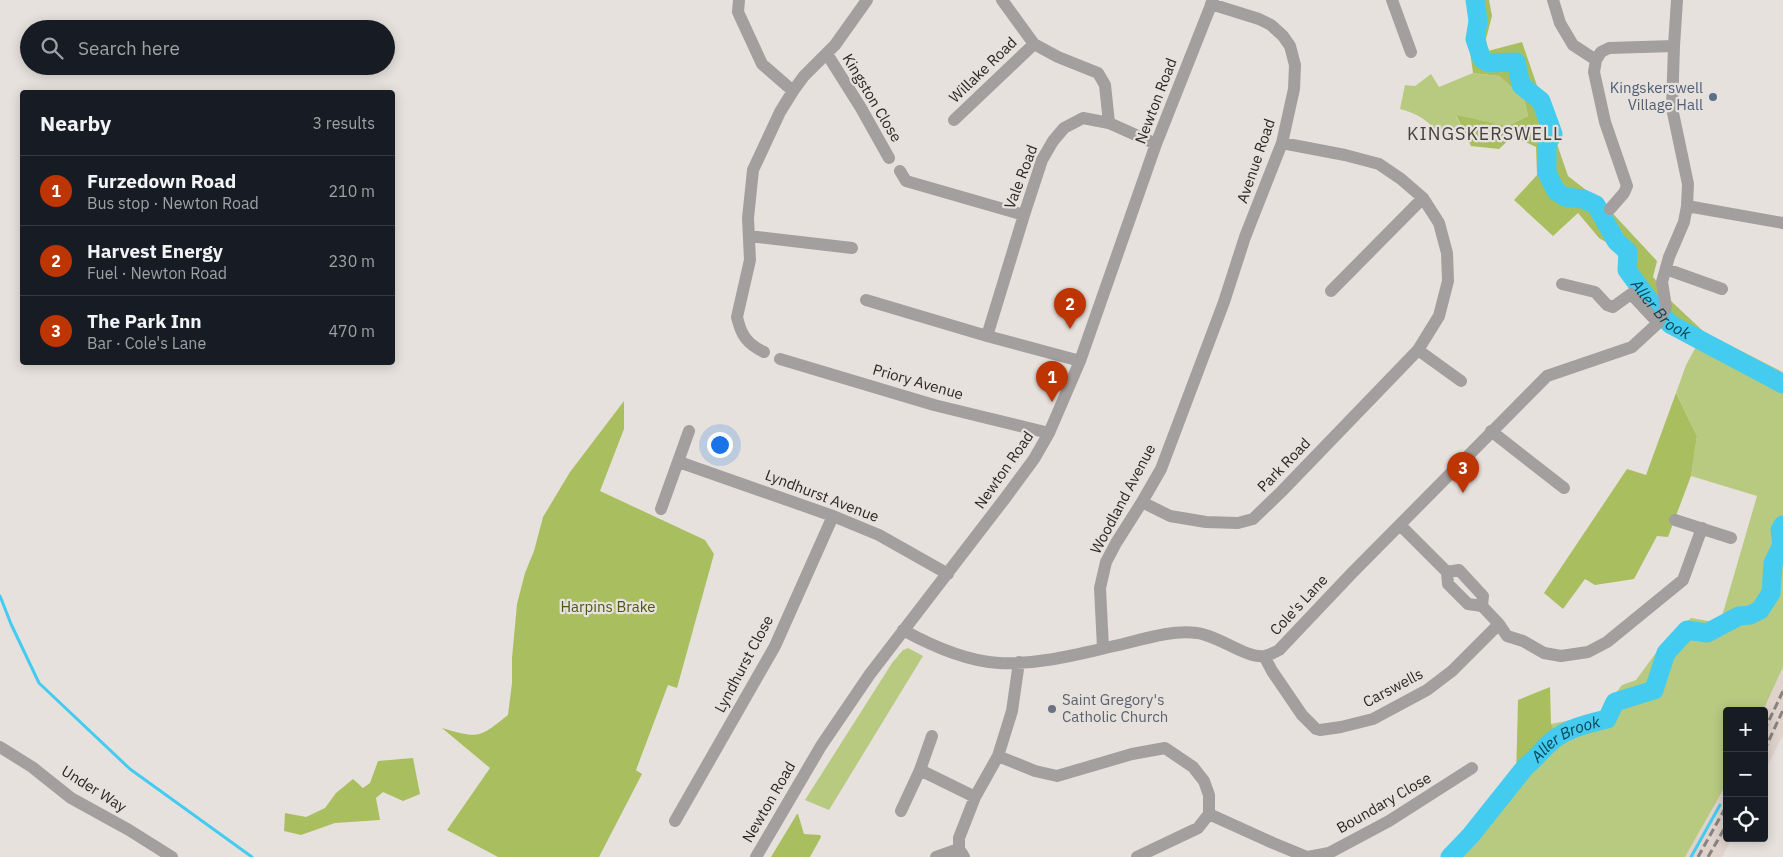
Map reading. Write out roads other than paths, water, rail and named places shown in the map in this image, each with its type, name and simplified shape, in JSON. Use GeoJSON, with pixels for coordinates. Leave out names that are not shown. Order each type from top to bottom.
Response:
{"type":"FeatureCollection","features":[{"type":"Feature","properties":{"kind":"street"},"geometry":{"type":"LineString","coordinates":[[740,0],[738,12],[762,64],[793,91]]}},
{"type":"Feature","properties":{"kind":"street"},"geometry":{"type":"LineString","coordinates":[[764,352],[754,347],[745,339],[737,317],[750,260],[749,210],[753,170],[780,112],[793,91],[804,76],[836,45],[867,0]]}},
{"type":"Feature","properties":{"kind":"street","name":"Willake Road"},"geometry":{"type":"LineString","coordinates":[[1002,0],[1034,44],[1058,57],[1098,73],[1105,85],[1109,124]]}},
{"type":"Feature","properties":{"kind":"street"},"geometry":{"type":"LineString","coordinates":[[1392,0],[1411,52]]}},
{"type":"Feature","properties":{"kind":"street"},"geometry":{"type":"LineString","coordinates":[[1553,0],[1560,23],[1573,45],[1596,60]]}},
{"type":"Feature","properties":{"kind":"street"},"geometry":{"type":"LineString","coordinates":[[1677,0],[1672,108],[1688,184],[1684,222],[1666,270],[1722,288]]}},
{"type":"Feature","properties":{"kind":"street","name":"Avenue Road"},"geometry":{"type":"LineString","coordinates":[[1208,341],[1224,302],[1245,237],[1282,143],[1294,89],[1295,65],[1290,46],[1271,25],[1260,19],[1212,2]]}},
{"type":"Feature","properties":{"kind":"street","name":"Newton Road"},"geometry":{"type":"LineString","coordinates":[[756,857],[821,746],[903,630],[948,574],[1034,459],[1049,433],[1080,362],[1156,144],[1212,2]]}},
{"type":"Feature","properties":{"kind":"street","name":"Willake Road"},"geometry":{"type":"LineString","coordinates":[[954,120],[1034,44]]}},
{"type":"Feature","properties":{"kind":"street"},"geometry":{"type":"LineString","coordinates":[[1610,209],[1624,193],[1627,186],[1606,122],[1594,72],[1596,60],[1601,52],[1609,48],[1674,46]]}},
{"type":"Feature","properties":{"kind":"street","name":"Kingston Close"},"geometry":{"type":"LineString","coordinates":[[827,54],[889,158]]}},
{"type":"Feature","properties":{"kind":"street","name":"Vale Road"},"geometry":{"type":"LineString","coordinates":[[987,336],[1042,160],[1053,141],[1064,128],[1083,118],[1109,124],[1156,144]]}},
{"type":"Feature","properties":{"kind":"street","name":"Park Road"},"geometry":{"type":"LineString","coordinates":[[1142,502],[1170,516],[1206,522],[1238,523],[1253,519],[1418,350],[1439,316],[1448,281],[1446,253],[1439,223],[1424,198],[1379,164],[1345,155],[1282,143]]}},
{"type":"Feature","properties":{"kind":"street"},"geometry":{"type":"LineString","coordinates":[[900,171],[906,181],[1024,215]]}},
{"type":"Feature","properties":{"kind":"street"},"geometry":{"type":"LineString","coordinates":[[1331,291],[1424,198]]}},
{"type":"Feature","properties":{"kind":"street"},"geometry":{"type":"LineString","coordinates":[[1687,206],[1783,223]]}},
{"type":"Feature","properties":{"kind":"street"},"geometry":{"type":"LineString","coordinates":[[749,236],[852,248]]}},
{"type":"Feature","properties":{"kind":"street","name":"Cole's Lane"},"geometry":{"type":"LineString","coordinates":[[1264,656],[1279,650],[1547,376],[1632,347],[1659,321],[1666,307],[1662,282],[1666,270]]}},
{"type":"Feature","properties":{"kind":"street"},"geometry":{"type":"LineString","coordinates":[[1562,284],[1595,292],[1607,305],[1613,307],[1631,294],[1659,321]]}},
{"type":"Feature","properties":{"kind":"street"},"geometry":{"type":"LineString","coordinates":[[866,300],[1080,362]]}},
{"type":"Feature","properties":{"kind":"street","name":"Woodland Avenue"},"geometry":{"type":"LineString","coordinates":[[1104,648],[1100,588],[1106,562],[1161,469],[1208,341]]}},
{"type":"Feature","properties":{"kind":"street"},"geometry":{"type":"LineString","coordinates":[[1418,350],[1461,381]]}},
{"type":"Feature","properties":{"kind":"street","name":"Priory Avenue"},"geometry":{"type":"LineString","coordinates":[[780,359],[934,405],[1049,433]]}},
{"type":"Feature","properties":{"kind":"street"},"geometry":{"type":"LineString","coordinates":[[661,509],[689,431]]}},
{"type":"Feature","properties":{"kind":"street"},"geometry":{"type":"LineString","coordinates":[[1491,432],[1564,488]]}},
{"type":"Feature","properties":{"kind":"street","name":"Lyndhurst Avenue"},"geometry":{"type":"LineString","coordinates":[[679,462],[833,516],[879,535],[948,574]]}},
{"type":"Feature","properties":{"kind":"street","name":"Lyndhurst Close"},"geometry":{"type":"LineString","coordinates":[[675,821],[774,646],[833,516]]}},
{"type":"Feature","properties":{"kind":"street"},"geometry":{"type":"LineString","coordinates":[[1675,520],[1731,538]]}},
{"type":"Feature","properties":{"kind":"street"},"geometry":{"type":"LineString","coordinates":[[1400,525],[1447,572],[1448,584],[1468,604],[1482,606],[1508,636],[1523,641],[1544,653],[1561,656],[1588,652],[1607,642],[1683,580],[1702,528]]}},
{"type":"Feature","properties":{"kind":"street"},"geometry":{"type":"LineString","coordinates":[[1447,572],[1459,570],[1483,596],[1482,606]]}},
{"type":"Feature","properties":{"kind":"street","name":"Carswells"},"geometry":{"type":"LineString","coordinates":[[1264,656],[1302,715],[1316,729],[1320,730],[1373,719],[1427,690],[1452,671],[1498,624]]}},
{"type":"Feature","properties":{"kind":"street"},"geometry":{"type":"LineString","coordinates":[[903,630],[928,644],[972,658],[998,663],[1054,659],[1171,633],[1198,633],[1212,636],[1246,653],[1264,656]]}},
{"type":"Feature","properties":{"kind":"street"},"geometry":{"type":"LineString","coordinates":[[936,857],[961,853],[959,838],[975,797],[998,756],[1012,711],[1020,662]]}},
{"type":"Feature","properties":{"kind":"street"},"geometry":{"type":"LineString","coordinates":[[901,811],[920,770],[932,736]]}},
{"type":"Feature","properties":{"kind":"street","name":"Under Way"},"geometry":{"type":"LineString","coordinates":[[0,747],[32,767],[71,798],[129,830],[172,857]]}},
{"type":"Feature","properties":{"kind":"street"},"geometry":{"type":"LineString","coordinates":[[998,756],[1025,768],[1057,776],[1132,754],[1166,748],[1193,767],[1204,781],[1209,795],[1209,814],[1198,828],[1138,857]]}},
{"type":"Feature","properties":{"kind":"street","name":"Boundary Close"},"geometry":{"type":"LineString","coordinates":[[1209,814],[1308,857],[1329,853],[1389,821],[1472,768]]}},
{"type":"Feature","properties":{"kind":"street"},"geometry":{"type":"LineString","coordinates":[[920,770],[975,797]]}},
{"type":"Feature","properties":{"kind":"waterway","name":"Aller Brook"},"geometry":{"type":"LineString","coordinates":[[1475,0],[1478,21],[1475,39],[1482,59],[1489,63],[1516,62],[1521,85],[1541,101],[1553,134],[1547,144],[1547,173],[1556,191],[1565,197],[1583,199],[1596,205],[1616,241],[1628,252],[1627,270],[1670,324],[1783,384]]}},
{"type":"Feature","properties":{"kind":"waterway","name":"Aller Brook"},"geometry":{"type":"LineString","coordinates":[[1450,857],[1471,835],[1526,766],[1552,741],[1571,730],[1607,719],[1615,702],[1654,690],[1666,653],[1687,630],[1707,633],[1739,616],[1750,615],[1760,610],[1771,593],[1773,563],[1782,545],[1780,530],[1783,525]]}},
{"type":"Feature","properties":{"kind":"waterway"},"geometry":{"type":"LineString","coordinates":[[0,596],[39,683],[130,769],[252,857]]}},
{"type":"Feature","properties":{"kind":"waterway"},"geometry":{"type":"LineString","coordinates":[[1691,857],[1720,805]]}},
{"type":"Feature","properties":{"kind":"railway"},"geometry":{"type":"LineString","coordinates":[[1768,723],[1783,691]]}},
{"type":"Feature","properties":{"kind":"railway"},"geometry":{"type":"LineString","coordinates":[[1768,742],[1783,710]]}},
{"type":"Feature","properties":{"kind":"railway"},"geometry":{"type":"LineString","coordinates":[[1698,857],[1723,812]]}},
{"type":"Feature","properties":{"kind":"railway"},"geometry":{"type":"LineString","coordinates":[[1708,857],[1723,831]]}},
{"type":"Feature","properties":{"kind":"place","name":"Kingskerswell Village Hall"},"geometry":{"type":"Point","coordinates":[1713,97]}},
{"type":"Feature","properties":{"kind":"place","name":"Harvest Energy"},"geometry":{"type":"Point","coordinates":[1070,329]}},
{"type":"Feature","properties":{"kind":"place","name":"Furzedown Road"},"geometry":{"type":"Point","coordinates":[1052,402]}},
{"type":"Feature","properties":{"kind":"place","name":"The Park Inn"},"geometry":{"type":"Point","coordinates":[1463,493]}},
{"type":"Feature","properties":{"kind":"place","name":"Saint Gregory's Catholic Church"},"geometry":{"type":"Point","coordinates":[1052,709]}},
{"type":"Feature","properties":{"kind":"district","name":"KINGSKERSWELL"},"geometry":{"type":"Point","coordinates":[1485,134]}},
{"type":"Feature","properties":{"kind":"park label","name":"Harpins Brake"},"geometry":{"type":"Point","coordinates":[608,607]}}]}
